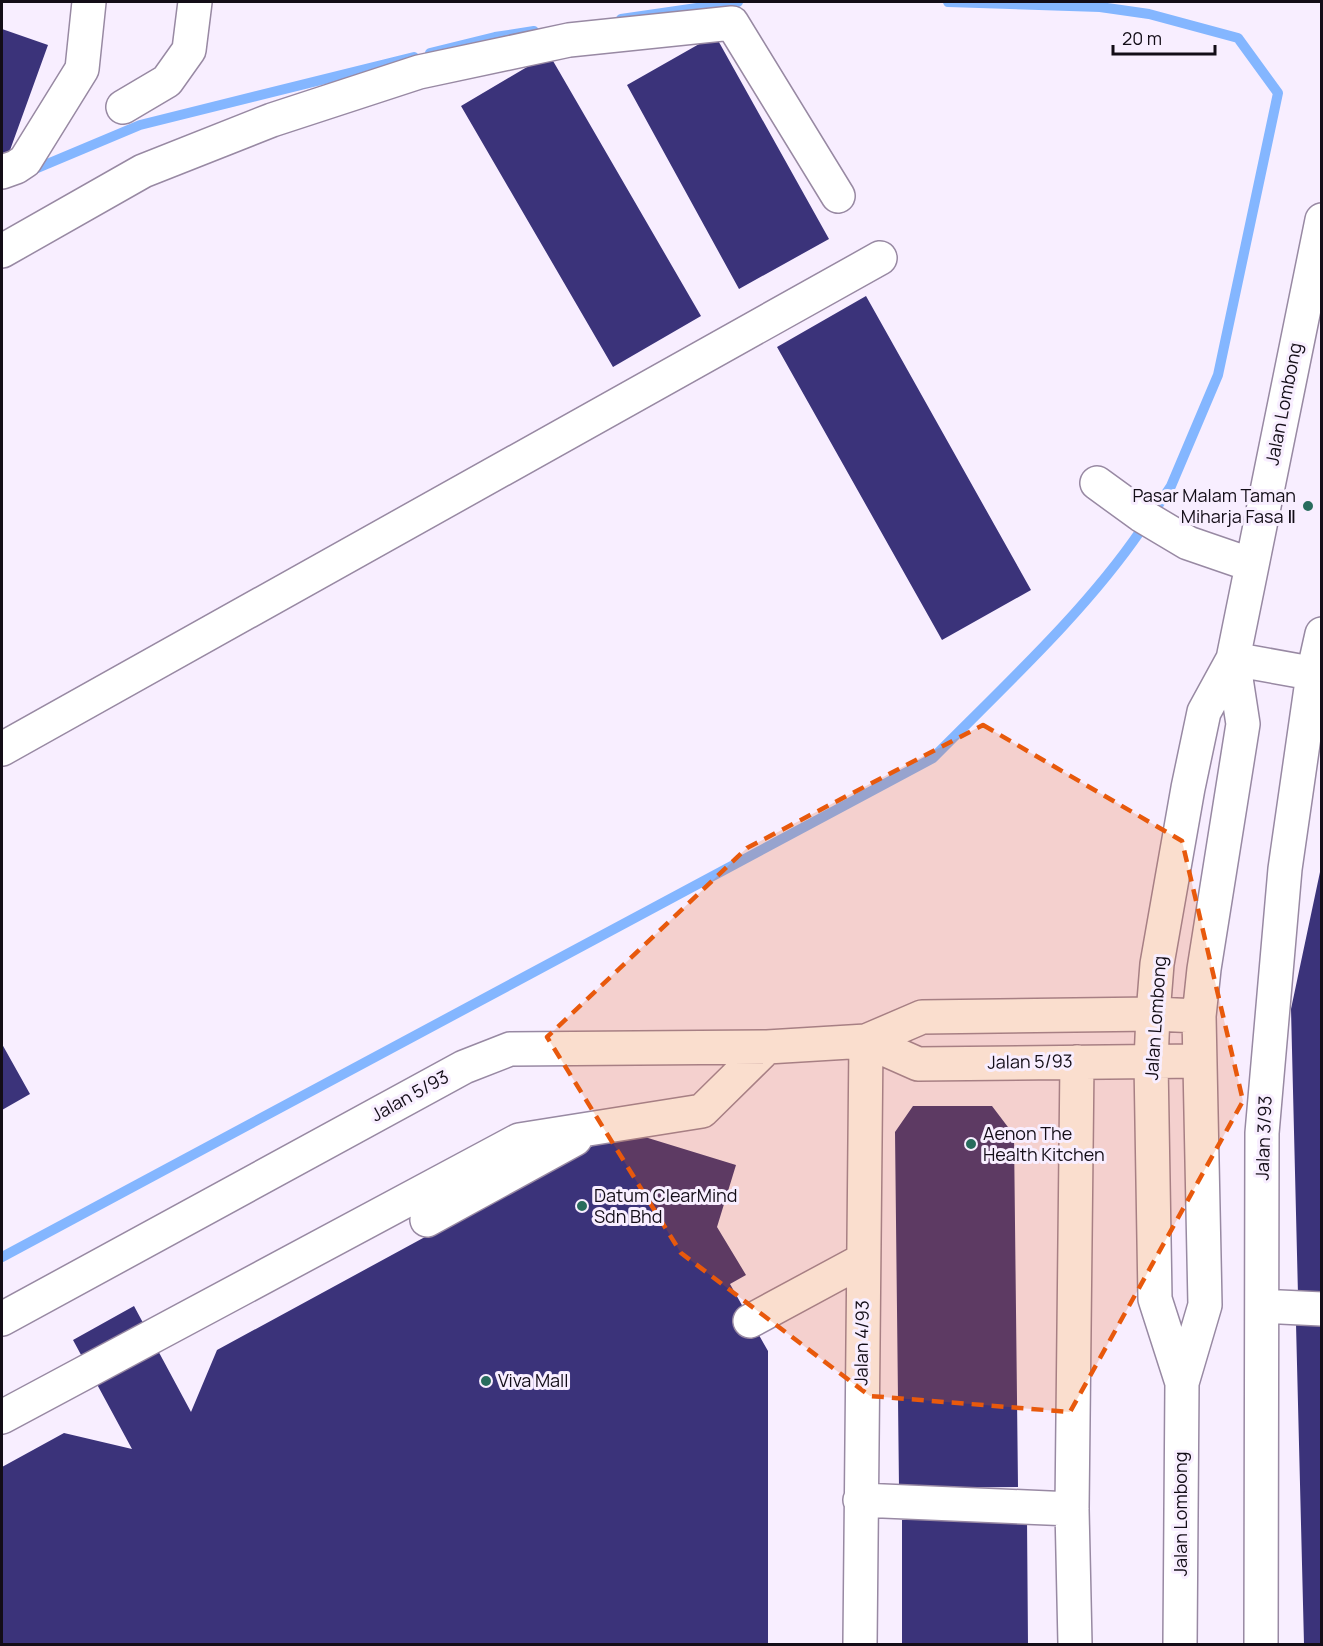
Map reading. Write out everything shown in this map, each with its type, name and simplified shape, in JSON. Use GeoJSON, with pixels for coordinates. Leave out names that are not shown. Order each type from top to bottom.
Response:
{"type":"FeatureCollection","features":[{"type":"Feature","properties":{"kind":"street"},"geometry":{"type":"LineString","coordinates":[[2,171],[16,167],[25,161],[82,69],[89,2]]}},
{"type":"Feature","properties":{"kind":"street"},"geometry":{"type":"LineString","coordinates":[[123,107],[167,81],[189,50],[195,2]]}},
{"type":"Feature","properties":{"kind":"street"},"geometry":{"type":"LineString","coordinates":[[2,251],[143,171],[272,120],[419,72],[569,40],[732,23],[838,196]]}},
{"type":"Feature","properties":{"kind":"street","name":"Jalan Lombong"},"geometry":{"type":"LineString","coordinates":[[1182,1383],[1155,1299],[1151,1062],[1159,952],[1204,712],[1233,659],[1322,220]]}},
{"type":"Feature","properties":{"kind":"street"},"geometry":{"type":"LineString","coordinates":[[2,749],[880,258]]}},
{"type":"Feature","properties":{"kind":"street"},"geometry":{"type":"LineString","coordinates":[[1097,483],[1141,515],[1188,543],[1252,564]]}},
{"type":"Feature","properties":{"kind":"street","name":"Jalan 3/93"},"geometry":{"type":"LineString","coordinates":[[1261,1644],[1263,1121],[1285,869],[1322,634]]}},
{"type":"Feature","properties":{"kind":"street"},"geometry":{"type":"LineString","coordinates":[[1233,659],[1317,675]]}},
{"type":"Feature","properties":{"kind":"street","name":"Jalan Lombong"},"geometry":{"type":"LineString","coordinates":[[1180,1644],[1182,1383],[1205,1305],[1199,1016],[1204,969],[1243,724],[1233,659]]}},
{"type":"Feature","properties":{"kind":"street","name":"Jalan 5/93"},"geometry":{"type":"LineString","coordinates":[[2,1319],[464,1066],[510,1048],[767,1047],[866,1041],[922,1017],[1153,1014],[1199,1016]]}},
{"type":"Feature","properties":{"kind":"street","name":"Jalan 5/93"},"geometry":{"type":"LineString","coordinates":[[866,1041],[918,1064],[1199,1061]]}},
{"type":"Feature","properties":{"kind":"street","name":"Jalan 4/93"},"geometry":{"type":"LineString","coordinates":[[860,1644],[866,1041]]}},
{"type":"Feature","properties":{"kind":"street"},"geometry":{"type":"LineString","coordinates":[[2,1417],[519,1140],[702,1111],[767,1047]]}},
{"type":"Feature","properties":{"kind":"street"},"geometry":{"type":"LineString","coordinates":[[1075,1644],[1072,1509],[1077,1062]]}},
{"type":"Feature","properties":{"kind":"street"},"geometry":{"type":"LineString","coordinates":[[427,1220],[595,1128]]}},
{"type":"Feature","properties":{"kind":"street"},"geometry":{"type":"LineString","coordinates":[[750,1321],[863,1260]]}},
{"type":"Feature","properties":{"kind":"street"},"geometry":{"type":"LineString","coordinates":[[1262,1306],[1322,1309]]}},
{"type":"Feature","properties":{"kind":"street"},"geometry":{"type":"LineString","coordinates":[[860,1500],[1072,1509]]}},
{"type":"Feature","properties":{"kind":"highlighted area"},"geometry":{"type":"Polygon","coordinates":[[[983,725],[1182,841],[1243,1101],[1070,1412],[870,1396],[681,1253],[547,1037],[747,848],[983,725]]]}},
{"type":"Feature","properties":{"kind":"building"},"geometry":{"type":"Polygon","coordinates":[[[2,29],[48,45],[5,164],[2,163],[2,29]]]}},
{"type":"Feature","properties":{"kind":"building"},"geometry":{"type":"Polygon","coordinates":[[[715,35],[829,239],[739,289],[627,85],[715,35]]]}},
{"type":"Feature","properties":{"kind":"building"},"geometry":{"type":"Polygon","coordinates":[[[549,54],[701,316],[613,367],[461,106],[549,54]]]}},
{"type":"Feature","properties":{"kind":"building"},"geometry":{"type":"Polygon","coordinates":[[[866,296],[1031,590],[942,640],[777,347],[866,296]]]}},
{"type":"Feature","properties":{"kind":"building"},"geometry":{"type":"Polygon","coordinates":[[[1320,872],[1322,1295],[1298,1295],[1291,1009],[1320,872]]]}},
{"type":"Feature","properties":{"kind":"building"},"geometry":{"type":"Polygon","coordinates":[[[2,1044],[30,1094],[2,1110],[2,1044]]]}},
{"type":"Feature","properties":{"kind":"building"},"geometry":{"type":"Polygon","coordinates":[[[913,1106],[992,1106],[1014,1135],[1018,1487],[899,1488],[895,1132],[913,1106]]]}},
{"type":"Feature","properties":{"kind":"building","name":"Viva Mall"},"geometry":{"type":"Polygon","coordinates":[[[622,1130],[736,1165],[717,1227],[746,1275],[730,1284],[768,1351],[768,1644],[2,1644],[2,1467],[64,1433],[132,1449],[73,1340],[134,1306],[191,1412],[217,1350],[622,1130]]]}},
{"type":"Feature","properties":{"kind":"building"},"geometry":{"type":"Polygon","coordinates":[[[1322,1323],[1322,1644],[1304,1644],[1296,1324],[1322,1323]]]}},
{"type":"Feature","properties":{"kind":"building"},"geometry":{"type":"Polygon","coordinates":[[[1027,1519],[1028,1644],[902,1644],[902,1520],[1027,1519]]]}},
{"type":"Feature","properties":{"kind":"waterway"},"geometry":{"type":"LineString","coordinates":[[621,19],[738,2]]}},
{"type":"Feature","properties":{"kind":"waterway"},"geometry":{"type":"LineString","coordinates":[[948,2],[1100,7],[1149,14],[1238,38],[1278,93],[1218,375],[1171,486],[1153,513]]}},
{"type":"Feature","properties":{"kind":"waterway"},"geometry":{"type":"LineString","coordinates":[[430,53],[495,37],[534,31]]}},
{"type":"Feature","properties":{"kind":"waterway"},"geometry":{"type":"LineString","coordinates":[[28,172],[140,125],[414,57]]}},
{"type":"Feature","properties":{"kind":"waterway"},"geometry":{"type":"LineString","coordinates":[[2,1257],[933,758],[1069,619],[1095,590],[1141,530]]}},
{"type":"Feature","properties":{"kind":"place","name":"Pasar Malam Taman Miharja Fasa Ⅱ"},"geometry":{"type":"Point","coordinates":[1308,506]}},
{"type":"Feature","properties":{"kind":"place","name":"Aenon The Health Kitchen"},"geometry":{"type":"Point","coordinates":[971,1144]}},
{"type":"Feature","properties":{"kind":"place","name":"Datum ClearMind Sdn Bhd"},"geometry":{"type":"Point","coordinates":[582,1206]}},
{"type":"Feature","properties":{"kind":"place","name":"Viva Mall"},"geometry":{"type":"Point","coordinates":[486,1381]}}]}
